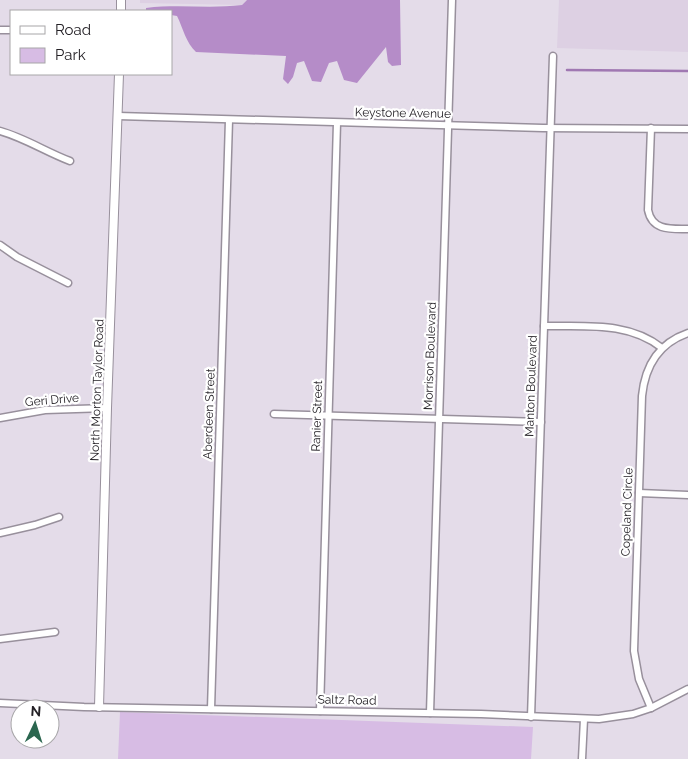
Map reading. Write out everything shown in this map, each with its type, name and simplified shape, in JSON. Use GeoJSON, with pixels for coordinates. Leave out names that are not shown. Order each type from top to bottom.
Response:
{"type":"FeatureCollection","features":[{"type":"Feature","properties":{"kind":"street","name":"Morrison Boulevard"},"geometry":{"type":"LineString","coordinates":[[430,713],[452,0]]}},
{"type":"Feature","properties":{"kind":"street","name":"Manton Boulevard"},"geometry":{"type":"LineString","coordinates":[[531,717],[553,56]]}},
{"type":"Feature","properties":{"kind":"street","name":"North Morton Taylor Road"},"geometry":{"type":"LineString","coordinates":[[99,707],[119,75]]}},
{"type":"Feature","properties":{"kind":"street","name":"Keystone Avenue"},"geometry":{"type":"LineString","coordinates":[[118,116],[550,128],[688,129]]}},
{"type":"Feature","properties":{"kind":"street","name":"Aberdeen Street"},"geometry":{"type":"LineString","coordinates":[[210,709],[229,120]]}},
{"type":"Feature","properties":{"kind":"street","name":"Ranier Street"},"geometry":{"type":"LineString","coordinates":[[320,711],[337,122]]}},
{"type":"Feature","properties":{"kind":"street"},"geometry":{"type":"LineString","coordinates":[[651,128],[648,210],[650,218],[662,228],[688,229]]}},
{"type":"Feature","properties":{"kind":"street"},"geometry":{"type":"LineString","coordinates":[[0,131],[24,139],[50,154],[70,161]]}},
{"type":"Feature","properties":{"kind":"street"},"geometry":{"type":"LineString","coordinates":[[0,245],[17,257],[68,283]]}},
{"type":"Feature","properties":{"kind":"street"},"geometry":{"type":"LineString","coordinates":[[544,326],[624,329],[644,336],[662,348]]}},
{"type":"Feature","properties":{"kind":"street","name":"Copeland Circle"},"geometry":{"type":"LineString","coordinates":[[651,708],[639,680],[634,651],[643,386],[650,364],[662,348],[688,333]]}},
{"type":"Feature","properties":{"kind":"street","name":"Geri Drive"},"geometry":{"type":"LineString","coordinates":[[0,418],[45,410],[107,408]]}},
{"type":"Feature","properties":{"kind":"street"},"geometry":{"type":"LineString","coordinates":[[274,414],[541,422]]}},
{"type":"Feature","properties":{"kind":"street"},"geometry":{"type":"LineString","coordinates":[[639,494],[688,495]]}},
{"type":"Feature","properties":{"kind":"street"},"geometry":{"type":"LineString","coordinates":[[0,533],[60,517]]}},
{"type":"Feature","properties":{"kind":"street"},"geometry":{"type":"LineString","coordinates":[[0,639],[55,632]]}},
{"type":"Feature","properties":{"kind":"street","name":"Saltz Road"},"geometry":{"type":"LineString","coordinates":[[0,703],[99,707],[430,713],[584,719],[618,717],[651,708],[688,689]]}},
{"type":"Feature","properties":{"kind":"street"},"geometry":{"type":"LineString","coordinates":[[582,759],[584,719]]}},
{"type":"Feature","properties":{"kind":"shaded area"},"geometry":{"type":"Polygon","coordinates":[[[140,0],[247,0],[242,5],[140,3],[140,0]]]}},
{"type":"Feature","properties":{"kind":"shaded area"},"geometry":{"type":"Polygon","coordinates":[[[247,0],[400,0],[401,65],[392,66],[388,62],[386,47],[357,83],[344,80],[337,61],[329,63],[321,82],[312,81],[304,61],[297,63],[293,77],[288,84],[283,79],[286,56],[196,52],[187,40],[177,16],[172,15],[172,10],[146,10],[146,8],[158,7],[242,5],[247,0]]]}},
{"type":"Feature","properties":{"kind":"shaded area"},"geometry":{"type":"Polygon","coordinates":[[[559,0],[688,0],[688,52],[557,48],[559,0]]]}},
{"type":"Feature","properties":{"kind":"green space"},"geometry":{"type":"Polygon","coordinates":[[[120,712],[533,727],[531,759],[118,759],[120,712]]]}},
{"type":"Feature","properties":{"kind":"waterway"},"geometry":{"type":"LineString","coordinates":[[567,70],[688,71]]}}]}
